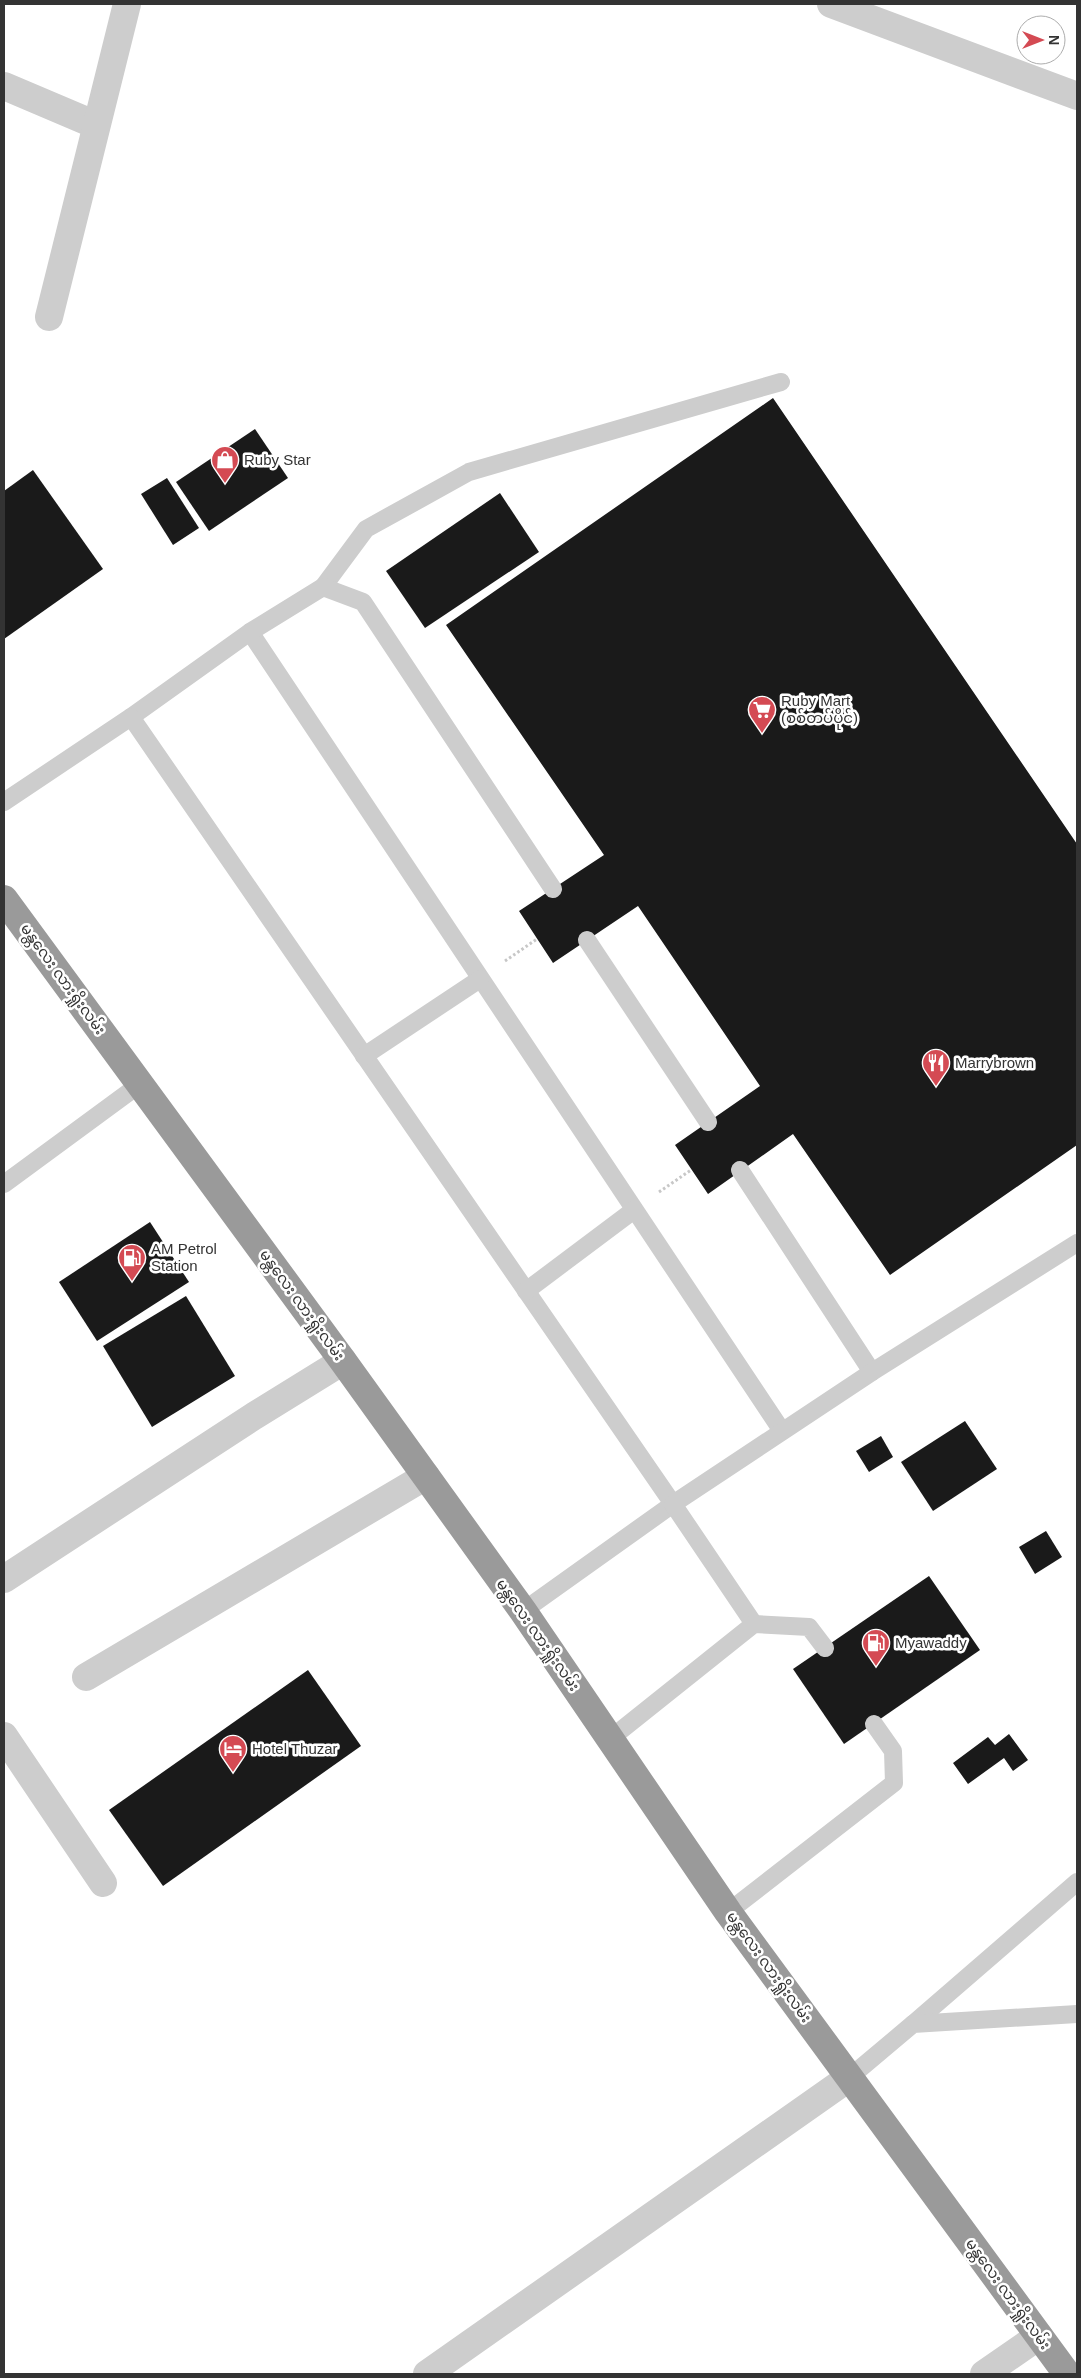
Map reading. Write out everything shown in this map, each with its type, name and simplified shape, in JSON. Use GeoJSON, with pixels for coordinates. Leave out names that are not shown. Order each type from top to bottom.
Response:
{"type":"FeatureCollection","features":[{"type":"Feature","properties":{"kind":"highway","name":"မန္တလေး လားရှိုးလမ်း"},"geometry":{"type":"LineString","coordinates":[[4,899],[343,1360],[523,1611],[728,1912],[1067,2374]]}},
{"type":"Feature","properties":{"kind":"street"},"geometry":{"type":"LineString","coordinates":[[49,317],[127,4]]}},
{"type":"Feature","properties":{"kind":"street"},"geometry":{"type":"LineString","coordinates":[[831,4],[1077,96]]}},
{"type":"Feature","properties":{"kind":"street"},"geometry":{"type":"LineString","coordinates":[[4,86],[96,125]]}},
{"type":"Feature","properties":{"kind":"street"},"geometry":{"type":"LineString","coordinates":[[4,1578],[343,1360]]}},
{"type":"Feature","properties":{"kind":"street"},"geometry":{"type":"LineString","coordinates":[[86,1677],[426,1476]]}},
{"type":"Feature","properties":{"kind":"street"},"geometry":{"type":"LineString","coordinates":[[4,1736],[103,1882]]}},
{"type":"Feature","properties":{"kind":"street"},"geometry":{"type":"LineString","coordinates":[[427,2374],[850,2077]]}},
{"type":"Feature","properties":{"kind":"street"},"geometry":{"type":"LineString","coordinates":[[984,2374],[1040,2336]]}},
{"type":"Feature","properties":{"kind":"lane"},"geometry":{"type":"LineString","coordinates":[[4,802],[131,717],[250,632],[323,587],[366,529],[469,472],[781,382]]}},
{"type":"Feature","properties":{"kind":"lane"},"geometry":{"type":"LineString","coordinates":[[323,587],[363,602],[553,889]]}},
{"type":"Feature","properties":{"kind":"lane"},"geometry":{"type":"LineString","coordinates":[[250,632],[782,1431]]}},
{"type":"Feature","properties":{"kind":"lane"},"geometry":{"type":"LineString","coordinates":[[131,717],[754,1624]]}},
{"type":"Feature","properties":{"kind":"lane"},"geometry":{"type":"LineString","coordinates":[[588,940],[708,1122]]}},
{"type":"Feature","properties":{"kind":"lane"},"geometry":{"type":"LineString","coordinates":[[364,1056],[480,978]]}},
{"type":"Feature","properties":{"kind":"lane"},"geometry":{"type":"LineString","coordinates":[[4,1184],[140,1084]]}},
{"type":"Feature","properties":{"kind":"lane"},"geometry":{"type":"LineString","coordinates":[[740,1170],[872,1372]]}},
{"type":"Feature","properties":{"kind":"lane"},"geometry":{"type":"LineString","coordinates":[[526,1291],[634,1210]]}},
{"type":"Feature","properties":{"kind":"lane"},"geometry":{"type":"LineString","coordinates":[[523,1611],[673,1504],[782,1431],[1077,1243]]}},
{"type":"Feature","properties":{"kind":"lane"},"geometry":{"type":"LineString","coordinates":[[610,1739],[754,1624],[809,1627],[825,1648]]}},
{"type":"Feature","properties":{"kind":"lane"},"geometry":{"type":"LineString","coordinates":[[728,1912],[894,1783],[893,1751],[874,1724]]}},
{"type":"Feature","properties":{"kind":"lane"},"geometry":{"type":"LineString","coordinates":[[850,2077],[1077,1882]]}},
{"type":"Feature","properties":{"kind":"lane"},"geometry":{"type":"LineString","coordinates":[[913,2024],[1077,2014]]}},
{"type":"Feature","properties":{"kind":"path"},"geometry":{"type":"LineString","coordinates":[[480,978],[537,938]]}},
{"type":"Feature","properties":{"kind":"path"},"geometry":{"type":"LineString","coordinates":[[634,1210],[691,1170]]}},
{"type":"Feature","properties":{"kind":"building","name":"Ruby Mart (စစ်တပ်ပိုင်)"},"geometry":{"type":"Polygon","coordinates":[[[773,398],[1077,844],[1077,1145],[890,1275],[793,1134],[708,1194],[675,1145],[760,1086],[638,906],[553,963],[519,911],[604,855],[446,625],[773,398]]]}},
{"type":"Feature","properties":{"kind":"building"},"geometry":{"type":"Polygon","coordinates":[[[255,429],[288,478],[209,531],[176,482],[255,429]]]}},
{"type":"Feature","properties":{"kind":"building"},"geometry":{"type":"Polygon","coordinates":[[[33,470],[103,569],[4,639],[4,491],[33,470]]]}},
{"type":"Feature","properties":{"kind":"building"},"geometry":{"type":"Polygon","coordinates":[[[167,478],[199,528],[173,545],[141,494],[167,478]]]}},
{"type":"Feature","properties":{"kind":"building"},"geometry":{"type":"Polygon","coordinates":[[[500,493],[539,552],[425,628],[386,571],[500,493]]]}},
{"type":"Feature","properties":{"kind":"building"},"geometry":{"type":"Polygon","coordinates":[[[150,1222],[189,1282],[97,1341],[59,1282],[150,1222]]]}},
{"type":"Feature","properties":{"kind":"building"},"geometry":{"type":"Polygon","coordinates":[[[186,1296],[235,1376],[152,1427],[103,1346],[186,1296]]]}},
{"type":"Feature","properties":{"kind":"building"},"geometry":{"type":"Polygon","coordinates":[[[965,1421],[997,1469],[933,1511],[901,1462],[965,1421]]]}},
{"type":"Feature","properties":{"kind":"building"},"geometry":{"type":"Polygon","coordinates":[[[881,1436],[893,1457],[869,1472],[856,1451],[881,1436]]]}},
{"type":"Feature","properties":{"kind":"building"},"geometry":{"type":"Polygon","coordinates":[[[1046,1531],[1062,1557],[1035,1574],[1019,1547],[1046,1531]]]}},
{"type":"Feature","properties":{"kind":"building"},"geometry":{"type":"Polygon","coordinates":[[[929,1576],[980,1650],[844,1744],[793,1669],[929,1576]]]}},
{"type":"Feature","properties":{"kind":"building"},"geometry":{"type":"Polygon","coordinates":[[[308,1670],[361,1746],[163,1886],[109,1810],[308,1670]]]}},
{"type":"Feature","properties":{"kind":"building"},"geometry":{"type":"Polygon","coordinates":[[[1009,1734],[1028,1760],[1013,1771],[1004,1758],[968,1784],[953,1763],[988,1737],[995,1745],[1009,1734]]]}},
{"type":"Feature","properties":{"kind":"place","name":"Ruby Star"},"geometry":{"type":"Point","coordinates":[225,484]}},
{"type":"Feature","properties":{"kind":"place","name":"Ruby Mart (စစ်တပ်ပိုင်)"},"geometry":{"type":"Point","coordinates":[762,734]}},
{"type":"Feature","properties":{"kind":"place","name":"Marrybrown"},"geometry":{"type":"Point","coordinates":[936,1087]}},
{"type":"Feature","properties":{"kind":"place","name":"AM Petrol Station"},"geometry":{"type":"Point","coordinates":[132,1282]}},
{"type":"Feature","properties":{"kind":"place","name":"Myawaddy"},"geometry":{"type":"Point","coordinates":[876,1667]}},
{"type":"Feature","properties":{"kind":"place","name":"Hotel Thuzar"},"geometry":{"type":"Point","coordinates":[233,1773]}}]}
